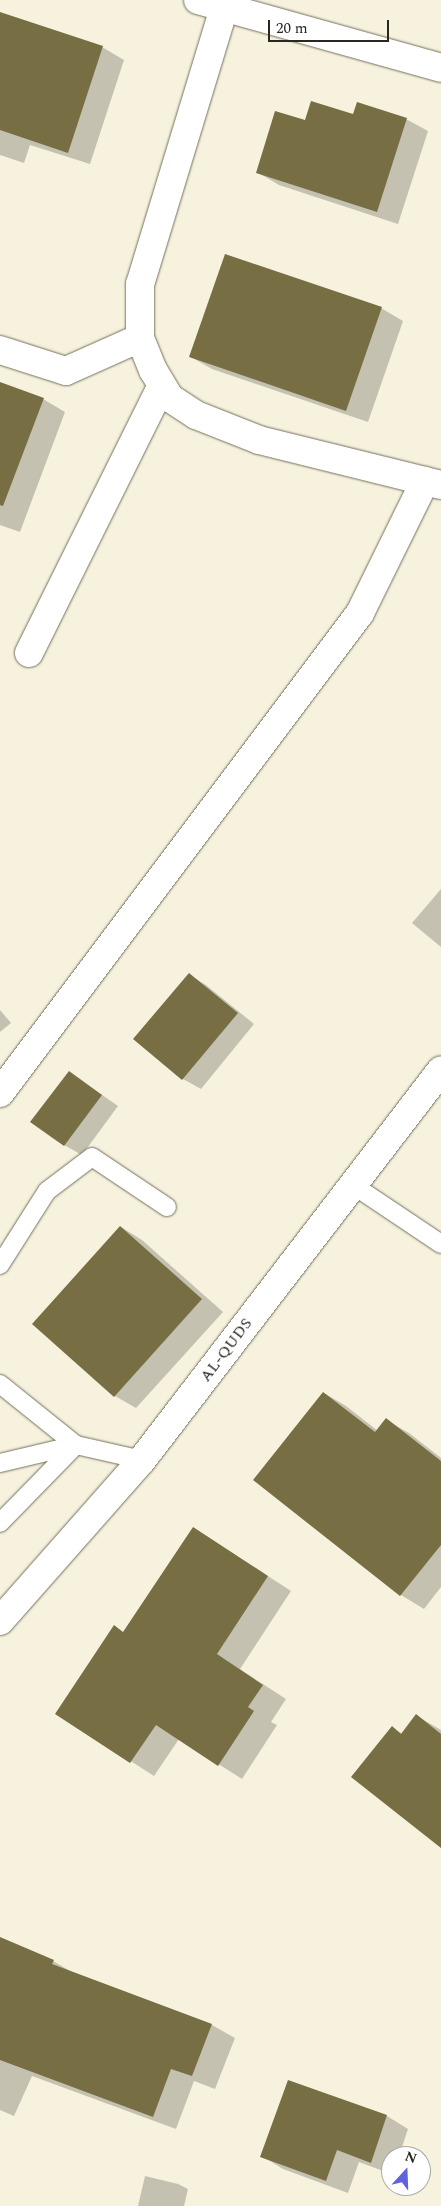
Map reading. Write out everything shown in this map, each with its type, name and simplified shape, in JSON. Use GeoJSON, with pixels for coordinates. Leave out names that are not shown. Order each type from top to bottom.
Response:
{"type":"FeatureCollection","features":[{"type":"Feature","properties":{"kind":"street"},"geometry":{"type":"LineString","coordinates":[[198,0],[441,68]]}},
{"type":"Feature","properties":{"kind":"street"},"geometry":{"type":"LineString","coordinates":[[0,1093],[360,613],[433,483],[259,440],[196,415],[170,398],[153,370],[140,338],[140,284],[224,8]]}},
{"type":"Feature","properties":{"kind":"street"},"geometry":{"type":"LineString","coordinates":[[0,350],[66,371],[140,338]]}},
{"type":"Feature","properties":{"kind":"street"},"geometry":{"type":"LineString","coordinates":[[29,652],[162,385]]}},
{"type":"Feature","properties":{"kind":"street","name":"AL-QUDS"},"geometry":{"type":"LineString","coordinates":[[0,1621],[142,1460],[441,1070]]}},
{"type":"Feature","properties":{"kind":"lane"},"geometry":{"type":"LineString","coordinates":[[0,1265],[47,1191],[92,1157],[167,1207]]}},
{"type":"Feature","properties":{"kind":"lane"},"geometry":{"type":"LineString","coordinates":[[353,1185],[441,1244]]}},
{"type":"Feature","properties":{"kind":"lane"},"geometry":{"type":"LineString","coordinates":[[0,1384],[76,1446]]}},
{"type":"Feature","properties":{"kind":"lane"},"geometry":{"type":"LineString","coordinates":[[0,1463],[76,1446],[142,1460]]}},
{"type":"Feature","properties":{"kind":"lane"},"geometry":{"type":"LineString","coordinates":[[0,1523],[76,1446]]}},
{"type":"Feature","properties":{"kind":"building"},"geometry":{"type":"Polygon","coordinates":[[[0,12],[103,46],[68,153],[0,130],[0,12]]]}},
{"type":"Feature","properties":{"kind":"building"},"geometry":{"type":"Polygon","coordinates":[[[311,101],[353,114],[357,102],[407,118],[377,212],[256,173],[275,111],[305,120],[311,101]]]}},
{"type":"Feature","properties":{"kind":"building"},"geometry":{"type":"Polygon","coordinates":[[[225,254],[382,307],[346,411],[189,357],[225,254]]]}},
{"type":"Feature","properties":{"kind":"building"},"geometry":{"type":"Polygon","coordinates":[[[0,382],[44,398],[3,506],[0,505],[0,382]]]}},
{"type":"Feature","properties":{"kind":"building"},"geometry":{"type":"Polygon","coordinates":[[[189,973],[238,1013],[182,1080],[133,1039],[189,973]]]}},
{"type":"Feature","properties":{"kind":"building"},"geometry":{"type":"Polygon","coordinates":[[[69,1071],[102,1095],[64,1146],[30,1122],[69,1071]]]}},
{"type":"Feature","properties":{"kind":"building"},"geometry":{"type":"Polygon","coordinates":[[[120,1226],[202,1299],[114,1397],[32,1324],[120,1226]]]}},
{"type":"Feature","properties":{"kind":"building"},"geometry":{"type":"Polygon","coordinates":[[[323,1392],[375,1432],[386,1418],[441,1461],[441,1545],[400,1596],[253,1480],[323,1392]]]}},
{"type":"Feature","properties":{"kind":"building"},"geometry":{"type":"Polygon","coordinates":[[[193,1527],[268,1576],[217,1654],[263,1685],[248,1707],[254,1711],[218,1766],[156,1725],[130,1763],[55,1714],[114,1625],[123,1632],[193,1527]]]}},
{"type":"Feature","properties":{"kind":"building"},"geometry":{"type":"Polygon","coordinates":[[[416,1714],[441,1734],[441,1848],[351,1777],[392,1726],[401,1734],[416,1714]]]}},
{"type":"Feature","properties":{"kind":"building"},"geometry":{"type":"Polygon","coordinates":[[[0,1937],[54,1960],[52,1964],[212,2024],[192,2076],[171,2069],[153,2117],[0,2060],[0,1937]]]}},
{"type":"Feature","properties":{"kind":"building"},"geometry":{"type":"Polygon","coordinates":[[[288,2080],[387,2115],[371,2163],[337,2150],[326,2181],[260,2157],[288,2080]]]}}]}
